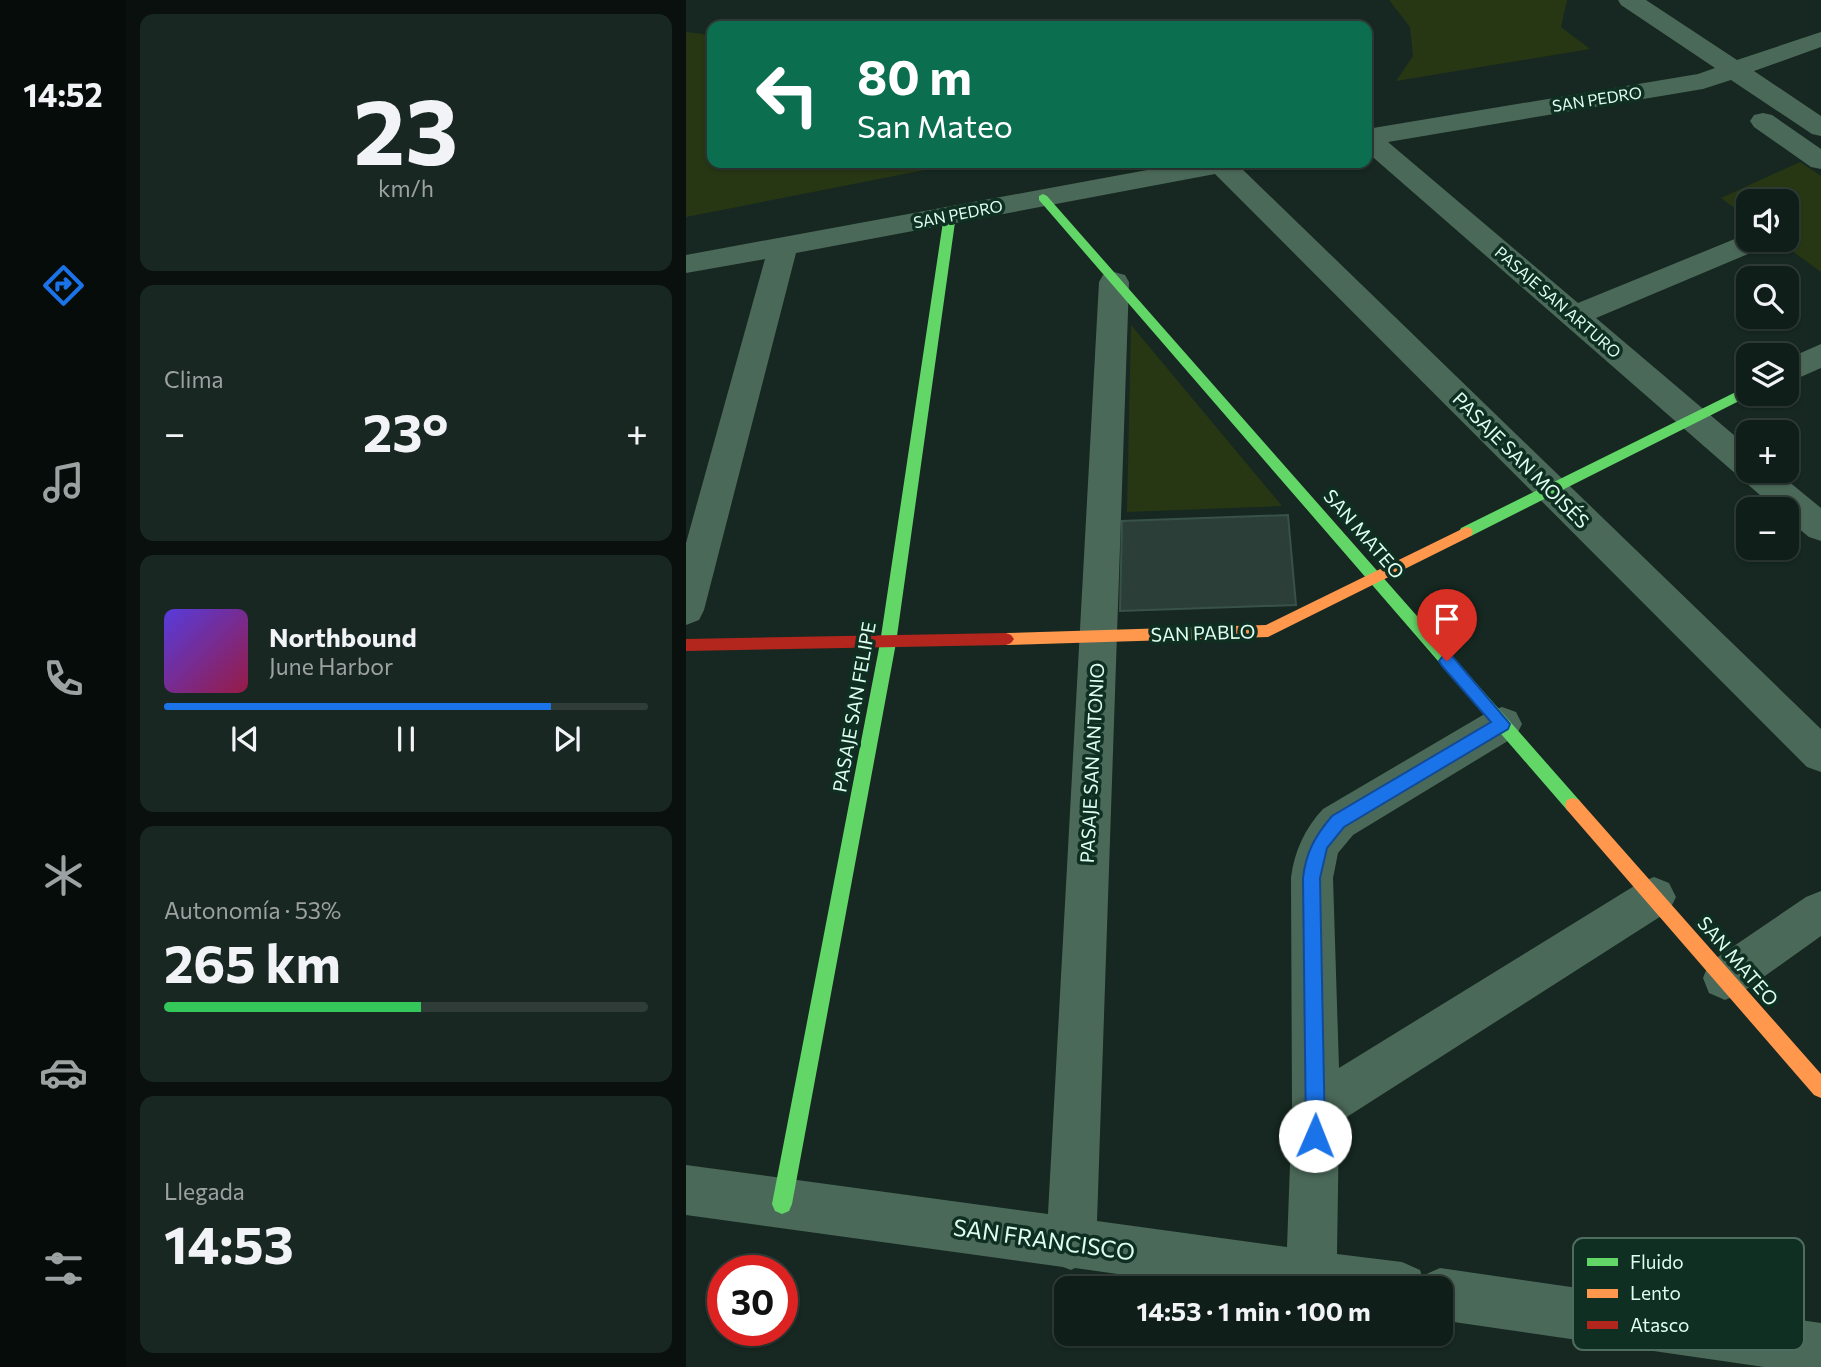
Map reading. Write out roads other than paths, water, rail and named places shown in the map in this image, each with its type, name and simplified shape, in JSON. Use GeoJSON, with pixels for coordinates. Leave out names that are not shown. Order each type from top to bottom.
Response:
{"type":"FeatureCollection","features":[{"type":"Feature","properties":{"kind":"street"},"geometry":{"type":"LineString","coordinates":[[1630,0],[1727,90],[1821,160]]}},
{"type":"Feature","properties":{"kind":"street","name":"SAN PEDRO"},"geometry":{"type":"LineString","coordinates":[[1372,137],[1727,90],[1821,39]]}},
{"type":"Feature","properties":{"kind":"street"},"geometry":{"type":"LineString","coordinates":[[1727,90],[1821,128]]}},
{"type":"Feature","properties":{"kind":"street","name":"PASAJE SAN ARTURO"},"geometry":{"type":"LineString","coordinates":[[1372,142],[1736,456]]}},
{"type":"Feature","properties":{"kind":"street","name":"SAN PEDRO"},"geometry":{"type":"LineString","coordinates":[[686,264],[1204,168]]}},
{"type":"Feature","properties":{"kind":"street","name":"PASAJE SAN MOISÉS"},"geometry":{"type":"LineString","coordinates":[[1229,168],[1821,755]]}},
{"type":"Feature","properties":{"kind":"street","name":"SAN MATEO"},"geometry":{"type":"LineString","coordinates":[[1043,198],[1821,1088]]}},
{"type":"Feature","properties":{"kind":"street","name":"PASAJE SAN FELIPE"},"geometry":{"type":"LineString","coordinates":[[782,1204],[888,643],[950,215]]}},
{"type":"Feature","properties":{"kind":"street"},"geometry":{"type":"LineString","coordinates":[[686,610],[783,246]]}},
{"type":"Feature","properties":{"kind":"street"},"geometry":{"type":"LineString","coordinates":[[1574,316],[1736,248]]}},
{"type":"Feature","properties":{"kind":"street","name":"PASAJE SAN ANTONIO"},"geometry":{"type":"LineString","coordinates":[[1071,1245],[1114,282]]}},
{"type":"Feature","properties":{"kind":"street"},"geometry":{"type":"LineString","coordinates":[[1799,366],[1821,355]]}},
{"type":"Feature","properties":{"kind":"street","name":"SAN PABLO"},"geometry":{"type":"LineString","coordinates":[[686,645],[888,643],[1268,631],[1736,397]]}},
{"type":"Feature","properties":{"kind":"street"},"geometry":{"type":"LineString","coordinates":[[1768,483],[1821,528]]}},
{"type":"Feature","properties":{"kind":"street"},"geometry":{"type":"LineString","coordinates":[[1311,1275],[1316,1109],[1312,878],[1320,844],[1344,817],[1502,724]]}},
{"type":"Feature","properties":{"kind":"street"},"geometry":{"type":"LineString","coordinates":[[1316,1109],[1654,897]]}},
{"type":"Feature","properties":{"kind":"street"},"geometry":{"type":"LineString","coordinates":[[1725,978],[1821,911]]}},
{"type":"Feature","properties":{"kind":"street","name":"SAN FRANCISCO"},"geometry":{"type":"LineString","coordinates":[[686,1190],[1071,1245],[1318,1276]]}},
{"type":"Feature","properties":{"kind":"street"},"geometry":{"type":"LineString","coordinates":[[1453,1296],[1573,1313]]}}]}
